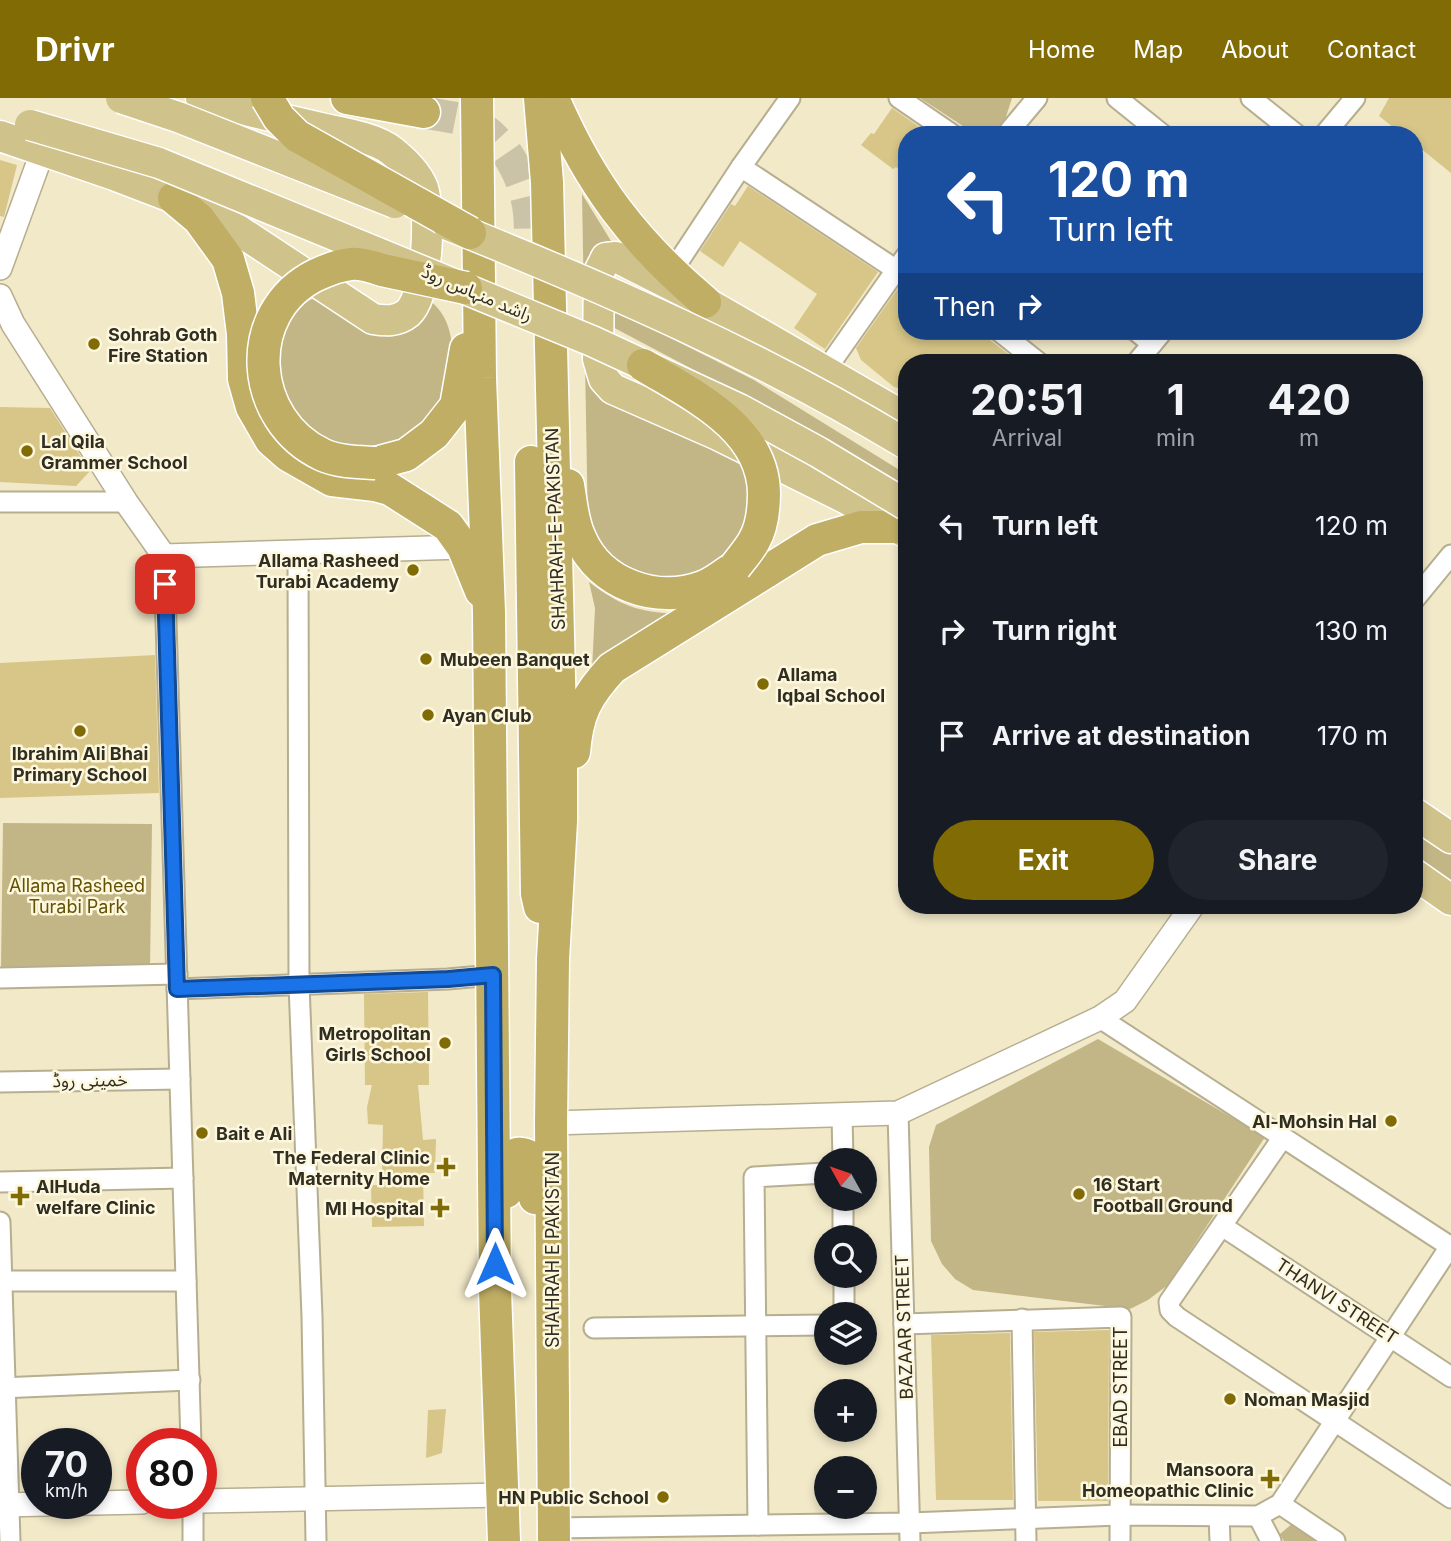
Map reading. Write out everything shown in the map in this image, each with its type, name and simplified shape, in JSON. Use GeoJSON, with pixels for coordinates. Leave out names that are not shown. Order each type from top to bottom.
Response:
{"type":"FeatureCollection","features":[{"type":"Feature","properties":{"kind":"highway"},"geometry":{"type":"LineString","coordinates":[[267,98],[279,118],[297,136],[470,233]]}},
{"type":"Feature","properties":{"kind":"highway"},"geometry":{"type":"LineString","coordinates":[[347,98],[424,112]]}},
{"type":"Feature","properties":{"kind":"highway"},"geometry":{"type":"LineString","coordinates":[[464,98],[479,170]]}},
{"type":"Feature","properties":{"kind":"highway"},"geometry":{"type":"LineString","coordinates":[[473,278],[354,263],[331,268],[303,282],[278,308],[267,334],[263,363],[267,391],[279,417],[297,438],[323,455],[343,461],[376,463],[406,455],[434,434],[456,406],[473,278],[479,170],[477,98]]}},
{"type":"Feature","properties":{"kind":"highway","name":"SHAHRAH-E-PAKISTAN"},"geometry":{"type":"LineString","coordinates":[[540,98],[548,195],[561,821],[553,960]]}},
{"type":"Feature","properties":{"kind":"highway"},"geometry":{"type":"LineString","coordinates":[[553,98],[571,139],[599,188],[632,232],[671,273],[705,302]]}},
{"type":"Feature","properties":{"kind":"highway"},"geometry":{"type":"LineString","coordinates":[[174,198],[199,219],[228,259],[240,307],[244,379],[252,407],[271,440],[288,455],[332,480],[390,489],[448,526],[463,547],[489,612]]}},
{"type":"Feature","properties":{"kind":"highway"},"geometry":{"type":"LineString","coordinates":[[529,268],[537,894],[553,960]]}},
{"type":"Feature","properties":{"kind":"highway"},"geometry":{"type":"LineString","coordinates":[[473,278],[480,378],[489,612],[495,1290],[504,1541]]}},
{"type":"Feature","properties":{"kind":"highway"},"geometry":{"type":"LineString","coordinates":[[551,377],[579,538],[595,561],[615,579],[641,591],[678,594],[705,587],[735,567],[755,539],[764,510],[764,482],[754,453],[735,427],[711,407],[643,365]]}},
{"type":"Feature","properties":{"kind":"highway"},"geometry":{"type":"LineString","coordinates":[[561,821],[573,764],[576,726],[583,706],[612,668],[817,540],[861,527],[898,523]]}},
{"type":"Feature","properties":{"kind":"highway","name":"SHAHRAH E PAKISTAN"},"geometry":{"type":"LineString","coordinates":[[553,960],[553,1534]]}},
{"type":"Feature","properties":{"kind":"highway"},"geometry":{"type":"LineString","coordinates":[[495,1290],[505,1257],[507,1165],[510,1158],[525,1154],[534,1165],[538,1274],[552,1343]]}},
{"type":"Feature","properties":{"kind":"main road"},"geometry":{"type":"LineString","coordinates":[[121,98],[178,117],[470,233],[610,292],[766,365],[898,439]]}},
{"type":"Feature","properties":{"kind":"main road"},"geometry":{"type":"LineString","coordinates":[[0,115],[36,137],[174,198],[238,230],[373,319],[389,322],[406,315],[417,302],[425,269],[423,189],[412,169],[389,149],[359,137],[201,98]]}},
{"type":"Feature","properties":{"kind":"main road"},"geometry":{"type":"LineString","coordinates":[[0,136],[36,137]]}},
{"type":"Feature","properties":{"kind":"main road","name":"راشد منہاس روڈ"},"geometry":{"type":"LineString","coordinates":[[36,137],[159,163],[473,278],[643,365],[739,409],[818,452],[898,518]]}},
{"type":"Feature","properties":{"kind":"main road"},"geometry":{"type":"LineString","coordinates":[[898,413],[705,302],[616,257],[606,258],[599,272],[598,359],[604,379],[613,389],[718,435],[845,498],[898,520]]}},
{"type":"Feature","properties":{"kind":"main road"},"geometry":{"type":"LineString","coordinates":[[1423,819],[1451,838]]}},
{"type":"Feature","properties":{"kind":"main road"},"geometry":{"type":"LineString","coordinates":[[1423,880],[1451,900]]}},
{"type":"Feature","properties":{"kind":"street"},"geometry":{"type":"LineString","coordinates":[[671,273],[790,98]]}},
{"type":"Feature","properties":{"kind":"street"},"geometry":{"type":"LineString","coordinates":[[899,98],[940,126]]}},
{"type":"Feature","properties":{"kind":"street"},"geometry":{"type":"LineString","coordinates":[[1014,126],[1037,98]]}},
{"type":"Feature","properties":{"kind":"street"},"geometry":{"type":"LineString","coordinates":[[1117,98],[1152,126]]}},
{"type":"Feature","properties":{"kind":"street"},"geometry":{"type":"LineString","coordinates":[[1251,98],[1286,126]]}},
{"type":"Feature","properties":{"kind":"street"},"geometry":{"type":"LineString","coordinates":[[1332,126],[1355,98]]}},
{"type":"Feature","properties":{"kind":"street"},"geometry":{"type":"LineString","coordinates":[[0,268],[36,137]]}},
{"type":"Feature","properties":{"kind":"street"},"geometry":{"type":"LineString","coordinates":[[741,167],[898,261]]}},
{"type":"Feature","properties":{"kind":"street"},"geometry":{"type":"LineString","coordinates":[[825,371],[898,267]]}},
{"type":"Feature","properties":{"kind":"street"},"geometry":{"type":"LineString","coordinates":[[0,296],[13,324],[126,502],[164,556],[191,1428]]}},
{"type":"Feature","properties":{"kind":"street"},"geometry":{"type":"LineString","coordinates":[[1010,340],[1028,354]]}},
{"type":"Feature","properties":{"kind":"street"},"geometry":{"type":"LineString","coordinates":[[1144,354],[1155,340]]}},
{"type":"Feature","properties":{"kind":"street"},"geometry":{"type":"LineString","coordinates":[[0,502],[126,502]]}},
{"type":"Feature","properties":{"kind":"street"},"geometry":{"type":"LineString","coordinates":[[164,556],[463,547]]}},
{"type":"Feature","properties":{"kind":"street"},"geometry":{"type":"LineString","coordinates":[[298,553],[299,984],[312,1316],[316,1541]]}},
{"type":"Feature","properties":{"kind":"street"},"geometry":{"type":"LineString","coordinates":[[1423,589],[1451,555]]}},
{"type":"Feature","properties":{"kind":"street"},"geometry":{"type":"LineString","coordinates":[[551,1123],[898,1113],[1100,1018],[1125,1001],[1186,914]]}},
{"type":"Feature","properties":{"kind":"street"},"geometry":{"type":"LineString","coordinates":[[0,978],[299,984],[493,975]]}},
{"type":"Feature","properties":{"kind":"street"},"geometry":{"type":"LineString","coordinates":[[553,1534],[758,1525],[910,1532],[1026,1519],[1258,1516],[1280,1504],[1451,1246],[1100,1018]]}},
{"type":"Feature","properties":{"kind":"street","name":"خمینی روڈ"},"geometry":{"type":"LineString","coordinates":[[0,1082],[180,1079]]}},
{"type":"Feature","properties":{"kind":"street","name":"BAZAAR STREET"},"geometry":{"type":"LineString","coordinates":[[898,1113],[910,1532]]}},
{"type":"Feature","properties":{"kind":"street"},"geometry":{"type":"LineString","coordinates":[[842,1115],[843,1148]]}},
{"type":"Feature","properties":{"kind":"street"},"geometry":{"type":"LineString","coordinates":[[1283,1137],[1169,1302],[1170,1310],[1451,1498]]}},
{"type":"Feature","properties":{"kind":"street"},"geometry":{"type":"LineString","coordinates":[[758,1525],[754,1177],[814,1174]]}},
{"type":"Feature","properties":{"kind":"street"},"geometry":{"type":"LineString","coordinates":[[0,1182],[183,1178]]}},
{"type":"Feature","properties":{"kind":"street"},"geometry":{"type":"LineString","coordinates":[[0,1222],[5,1505],[10,1541]]}},
{"type":"Feature","properties":{"kind":"street","name":"THANVI STREET"},"geometry":{"type":"LineString","coordinates":[[1222,1226],[1451,1377]]}},
{"type":"Feature","properties":{"kind":"street"},"geometry":{"type":"LineString","coordinates":[[1,1281],[187,1281]]}},
{"type":"Feature","properties":{"kind":"street","name":"EBAD STREET"},"geometry":{"type":"LineString","coordinates":[[1022,1319],[1121,1317],[1120,1541]]}},
{"type":"Feature","properties":{"kind":"street"},"geometry":{"type":"LineString","coordinates":[[904,1324],[1022,1319],[1026,1541]]}},
{"type":"Feature","properties":{"kind":"street"},"geometry":{"type":"LineString","coordinates":[[594,1328],[814,1325]]}},
{"type":"Feature","properties":{"kind":"street"},"geometry":{"type":"LineString","coordinates":[[3,1388],[190,1380]]}},
{"type":"Feature","properties":{"kind":"street"},"geometry":{"type":"LineString","coordinates":[[217,1501],[503,1495]]}},
{"type":"Feature","properties":{"kind":"street"},"geometry":{"type":"LineString","coordinates":[[5,1505],[126,1502]]}},
{"type":"Feature","properties":{"kind":"street"},"geometry":{"type":"LineString","coordinates":[[1280,1504],[1335,1541]]}},
{"type":"Feature","properties":{"kind":"street"},"geometry":{"type":"LineString","coordinates":[[1258,1516],[1271,1541]]}},
{"type":"Feature","properties":{"kind":"street"},"geometry":{"type":"LineString","coordinates":[[1219,1517],[1220,1541]]}},
{"type":"Feature","properties":{"kind":"street"},"geometry":{"type":"LineString","coordinates":[[193,1519],[193,1541]]}},
{"type":"Feature","properties":{"kind":"green space"},"geometry":{"type":"Polygon","coordinates":[[[920,98],[1012,98],[1005,120],[998,126],[963,126],[920,98]]]}},
{"type":"Feature","properties":{"kind":"green space"},"geometry":{"type":"Polygon","coordinates":[[[582,194],[616,249],[601,247],[590,252],[591,369],[644,414],[739,462],[749,473],[753,500],[747,532],[730,554],[693,581],[631,579],[588,529],[582,194]]]}},
{"type":"Feature","properties":{"kind":"green space"},"geometry":{"type":"Polygon","coordinates":[[[320,296],[362,326],[428,299],[441,312],[452,342],[453,392],[448,406],[415,438],[395,446],[361,453],[312,433],[291,407],[278,374],[278,352],[283,334],[297,310],[311,299],[320,296]]]}},
{"type":"Feature","properties":{"kind":"green space"},"geometry":{"type":"Polygon","coordinates":[[[607,306],[754,380],[898,469],[898,489],[813,433],[605,323],[607,306]]]}},
{"type":"Feature","properties":{"kind":"green space"},"geometry":{"type":"Polygon","coordinates":[[[589,582],[630,606],[651,612],[677,614],[592,670],[595,608],[589,582]]]}},
{"type":"Feature","properties":{"kind":"green space","name":"Allama Rasheed Turabi Park"},"geometry":{"type":"Polygon","coordinates":[[[3,823],[152,824],[150,968],[1,967],[3,823]]]}},
{"type":"Feature","properties":{"kind":"green space"},"geometry":{"type":"Polygon","coordinates":[[[1423,833],[1451,852],[1451,890],[1423,870],[1423,833]]]}},
{"type":"Feature","properties":{"kind":"green space","name":"16 Start Football Ground"},"geometry":{"type":"Polygon","coordinates":[[[1098,1039],[1265,1137],[1168,1285],[1148,1300],[1130,1309],[973,1290],[955,1279],[942,1264],[931,1241],[929,1147],[936,1125],[1098,1039]]]}},
{"type":"Feature","properties":{"kind":"green space"},"geometry":{"type":"Polygon","coordinates":[[[1293,1523],[1320,1541],[1284,1541],[1280,1534],[1293,1523]]]}},
{"type":"Feature","properties":{"kind":"building"},"geometry":{"type":"Polygon","coordinates":[[[1389,98],[1451,98],[1451,173],[1423,150],[1423,126],[1392,126],[1379,116],[1389,98]]]}},
{"type":"Feature","properties":{"kind":"building"},"geometry":{"type":"Polygon","coordinates":[[[892,108],[918,126],[898,126],[898,169],[893,169],[861,145],[871,133],[874,134],[892,108]]]}},
{"type":"Feature","properties":{"kind":"building"},"geometry":{"type":"Polygon","coordinates":[[[0,160],[17,165],[4,217],[0,216],[0,160]]]}},
{"type":"Feature","properties":{"kind":"building"},"geometry":{"type":"Polygon","coordinates":[[[748,186],[878,272],[825,349],[794,328],[817,294],[740,241],[723,267],[700,251],[731,204],[735,206],[748,186]]]}},
{"type":"Feature","properties":{"kind":"building"},"geometry":{"type":"Polygon","coordinates":[[[898,288],[898,340],[990,340],[1008,354],[898,354],[898,388],[861,360],[856,348],[898,288]]]}},
{"type":"Feature","properties":{"kind":"building"},"geometry":{"type":"Polygon","coordinates":[[[0,407],[50,408],[90,471],[76,486],[0,482],[0,407]]]}},
{"type":"Feature","properties":{"kind":"building"},"geometry":{"type":"Polygon","coordinates":[[[155,655],[159,793],[0,798],[0,663],[155,655]]]}},
{"type":"Feature","properties":{"kind":"building"},"geometry":{"type":"Polygon","coordinates":[[[428,992],[429,1085],[418,1085],[423,1140],[436,1139],[435,1173],[423,1173],[424,1226],[372,1227],[371,1185],[377,1185],[377,1171],[382,1170],[383,1125],[368,1124],[367,1107],[372,1085],[365,1085],[364,994],[428,992]]]}},
{"type":"Feature","properties":{"kind":"building"},"geometry":{"type":"Polygon","coordinates":[[[1109,1330],[1108,1501],[1038,1501],[1034,1332],[1109,1330]]]}},
{"type":"Feature","properties":{"kind":"building"},"geometry":{"type":"Polygon","coordinates":[[[1010,1333],[1013,1500],[936,1500],[931,1335],[1010,1333]]]}},
{"type":"Feature","properties":{"kind":"building"},"geometry":{"type":"Polygon","coordinates":[[[446,1409],[442,1453],[426,1458],[428,1410],[446,1409]]]}},
{"type":"Feature","properties":{"kind":"tunnel"},"geometry":{"type":"LineString","coordinates":[[424,112],[473,123],[504,149],[518,174],[527,200],[530,226],[529,268]]}},
{"type":"Feature","properties":{"kind":"place","name":"Sohrab Goth Fire Station"},"geometry":{"type":"Point","coordinates":[94,344]}},
{"type":"Feature","properties":{"kind":"place","name":"Lal Qila Grammer School"},"geometry":{"type":"Point","coordinates":[27,451]}},
{"type":"Feature","properties":{"kind":"place","name":"Allama Rasheed Turabi Academy"},"geometry":{"type":"Point","coordinates":[413,570]}},
{"type":"Feature","properties":{"kind":"place","name":"Mubeen Banquet"},"geometry":{"type":"Point","coordinates":[426,659]}},
{"type":"Feature","properties":{"kind":"place","name":"Allama Iqbal School"},"geometry":{"type":"Point","coordinates":[763,684]}},
{"type":"Feature","properties":{"kind":"place","name":"Ayan Club"},"geometry":{"type":"Point","coordinates":[428,715]}},
{"type":"Feature","properties":{"kind":"place","name":"Ibrahim Ali Bhai Primary School"},"geometry":{"type":"Point","coordinates":[80,731]}},
{"type":"Feature","properties":{"kind":"place","name":"Metropolitan Girls School"},"geometry":{"type":"Point","coordinates":[445,1043]}},
{"type":"Feature","properties":{"kind":"place","name":"Al-Mohsin Hal"},"geometry":{"type":"Point","coordinates":[1391,1121]}},
{"type":"Feature","properties":{"kind":"place","name":"Bait e Ali"},"geometry":{"type":"Point","coordinates":[202,1133]}},
{"type":"Feature","properties":{"kind":"place","name":"The Federal Clinic Maternity Home"},"geometry":{"type":"Point","coordinates":[446,1167]}},
{"type":"Feature","properties":{"kind":"place","name":"16 Start Football Ground"},"geometry":{"type":"Point","coordinates":[1079,1194]}},
{"type":"Feature","properties":{"kind":"place","name":"AlHuda welfare Clinic"},"geometry":{"type":"Point","coordinates":[20,1196]}},
{"type":"Feature","properties":{"kind":"place","name":"MI Hospital"},"geometry":{"type":"Point","coordinates":[440,1208]}},
{"type":"Feature","properties":{"kind":"place","name":"Noman Masjid"},"geometry":{"type":"Point","coordinates":[1230,1399]}},
{"type":"Feature","properties":{"kind":"place","name":"Mansoora Homeopathic Clinic"},"geometry":{"type":"Point","coordinates":[1270,1479]}},
{"type":"Feature","properties":{"kind":"place","name":"HN Public School"},"geometry":{"type":"Point","coordinates":[663,1497]}},
{"type":"Feature","properties":{"kind":"route"},"geometry":{"type":"LineString","coordinates":[[165,584],[177,989],[493,975],[495,1264]]}}]}
